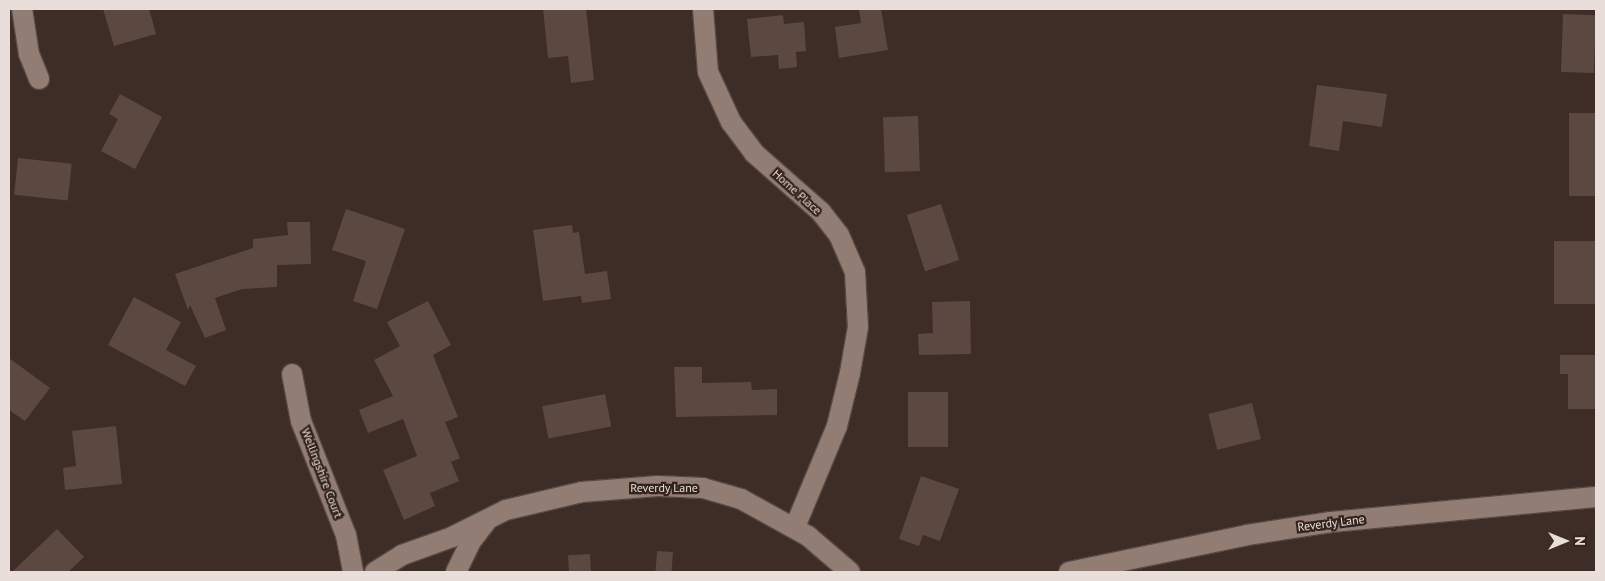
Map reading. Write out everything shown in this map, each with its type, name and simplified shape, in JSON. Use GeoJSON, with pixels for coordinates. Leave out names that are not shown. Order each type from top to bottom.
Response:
{"type":"FeatureCollection","features":[{"type":"Feature","properties":{"kind":"street"},"geometry":{"type":"LineString","coordinates":[[22,9],[30,54],[39,79]]}},
{"type":"Feature","properties":{"kind":"street","name":"Home Place"},"geometry":{"type":"LineString","coordinates":[[704,9],[708,72],[731,122],[754,153],[821,212],[839,234],[855,272],[858,327],[850,373],[837,426],[795,527]]}},
{"type":"Feature","properties":{"kind":"street","name":"Wellingshire Court"},"geometry":{"type":"LineString","coordinates":[[292,374],[301,421],[346,535],[353,572]]}},
{"type":"Feature","properties":{"kind":"street","name":"Reverdy Lane"},"geometry":{"type":"LineString","coordinates":[[375,572],[420,546],[452,537],[506,510],[582,492],[658,486],[703,488],[740,499],[795,527],[850,572]]}},
{"type":"Feature","properties":{"kind":"street","name":"Reverdy Lane"},"geometry":{"type":"LineString","coordinates":[[1069,572],[1247,535],[1331,522],[1596,497]]}},
{"type":"Feature","properties":{"kind":"street","name":"Reverdy Lane"},"geometry":{"type":"LineString","coordinates":[[456,572],[470,541],[488,519]]}},
{"type":"Feature","properties":{"kind":"building"},"geometry":{"type":"Polygon","coordinates":[[[103,9],[149,9],[156,34],[114,46],[103,9]]]}},
{"type":"Feature","properties":{"kind":"building"},"geometry":{"type":"Polygon","coordinates":[[[543,9],[586,9],[594,80],[571,83],[568,56],[548,58],[543,9]]]}},
{"type":"Feature","properties":{"kind":"building"},"geometry":{"type":"Polygon","coordinates":[[[859,9],[881,9],[888,50],[839,58],[835,27],[861,23],[859,9]]]}},
{"type":"Feature","properties":{"kind":"building"},"geometry":{"type":"Polygon","coordinates":[[[1563,14],[1596,15],[1594,73],[1561,72],[1563,14]]]}},
{"type":"Feature","properties":{"kind":"building"},"geometry":{"type":"Polygon","coordinates":[[[783,15],[784,24],[804,22],[806,51],[796,52],[797,67],[779,69],[778,55],[751,57],[747,19],[783,15]]]}},
{"type":"Feature","properties":{"kind":"building"},"geometry":{"type":"Polygon","coordinates":[[[1317,85],[1387,94],[1382,127],[1343,121],[1339,151],[1309,146],[1317,85]]]}},
{"type":"Feature","properties":{"kind":"building"},"geometry":{"type":"Polygon","coordinates":[[[120,94],[162,117],[135,169],[101,151],[118,119],[109,114],[120,94]]]}},
{"type":"Feature","properties":{"kind":"building"},"geometry":{"type":"Polygon","coordinates":[[[1569,113],[1596,113],[1596,196],[1569,196],[1569,113]]]}},
{"type":"Feature","properties":{"kind":"building"},"geometry":{"type":"Polygon","coordinates":[[[918,116],[920,171],[885,172],[883,117],[918,116]]]}},
{"type":"Feature","properties":{"kind":"building"},"geometry":{"type":"Polygon","coordinates":[[[18,158],[72,164],[68,200],[14,195],[18,158]]]}},
{"type":"Feature","properties":{"kind":"building"},"geometry":{"type":"Polygon","coordinates":[[[941,204],[959,260],[925,271],[907,215],[941,204]]]}},
{"type":"Feature","properties":{"kind":"building"},"geometry":{"type":"Polygon","coordinates":[[[346,209],[405,229],[377,309],[353,301],[366,261],[332,250],[346,209]]]}},
{"type":"Feature","properties":{"kind":"building"},"geometry":{"type":"Polygon","coordinates":[[[287,222],[310,222],[311,264],[277,265],[277,287],[242,289],[215,298],[226,330],[205,338],[190,305],[188,310],[175,274],[253,248],[253,239],[288,235],[287,222]]]}},
{"type":"Feature","properties":{"kind":"building"},"geometry":{"type":"Polygon","coordinates":[[[572,225],[573,233],[579,232],[585,274],[607,271],[611,299],[582,303],[581,296],[543,301],[533,230],[572,225]]]}},
{"type":"Feature","properties":{"kind":"building"},"geometry":{"type":"Polygon","coordinates":[[[1554,241],[1596,241],[1596,304],[1554,304],[1554,241]]]}},
{"type":"Feature","properties":{"kind":"building"},"geometry":{"type":"Polygon","coordinates":[[[134,297],[181,322],[166,350],[196,366],[185,386],[108,345],[134,297]]]}},
{"type":"Feature","properties":{"kind":"building"},"geometry":{"type":"Polygon","coordinates":[[[428,301],[451,345],[433,355],[458,417],[445,422],[460,458],[451,462],[459,481],[430,493],[435,506],[404,520],[383,470],[417,456],[403,419],[368,433],[359,410],[393,396],[374,360],[400,346],[387,322],[428,301]]]}},
{"type":"Feature","properties":{"kind":"building"},"geometry":{"type":"Polygon","coordinates":[[[970,301],[971,354],[919,355],[918,334],[933,333],[932,302],[970,301]]]}},
{"type":"Feature","properties":{"kind":"building"},"geometry":{"type":"Polygon","coordinates":[[[1560,355],[1596,355],[1596,409],[1568,409],[1568,374],[1560,374],[1560,355]]]}},
{"type":"Feature","properties":{"kind":"building"},"geometry":{"type":"Polygon","coordinates":[[[9,358],[50,388],[25,421],[9,410],[9,358]]]}},
{"type":"Feature","properties":{"kind":"building"},"geometry":{"type":"Polygon","coordinates":[[[674,367],[702,367],[702,383],[751,382],[752,390],[777,389],[777,415],[676,417],[674,367]]]}},
{"type":"Feature","properties":{"kind":"building"},"geometry":{"type":"Polygon","coordinates":[[[908,392],[948,392],[948,447],[908,447],[908,392]]]}},
{"type":"Feature","properties":{"kind":"building"},"geometry":{"type":"Polygon","coordinates":[[[605,394],[611,426],[548,439],[542,406],[605,394]]]}},
{"type":"Feature","properties":{"kind":"building"},"geometry":{"type":"Polygon","coordinates":[[[1252,403],[1261,439],[1217,450],[1208,414],[1252,403]]]}},
{"type":"Feature","properties":{"kind":"building"},"geometry":{"type":"Polygon","coordinates":[[[116,426],[122,484],[65,490],[63,468],[76,466],[72,431],[116,426]]]}},
{"type":"Feature","properties":{"kind":"building"},"geometry":{"type":"Polygon","coordinates":[[[921,476],[959,489],[940,541],[923,535],[919,546],[899,539],[921,476]]]}},
{"type":"Feature","properties":{"kind":"building"},"geometry":{"type":"Polygon","coordinates":[[[57,529],[84,557],[68,572],[12,572],[57,529]]]}},
{"type":"Feature","properties":{"kind":"building"},"geometry":{"type":"Polygon","coordinates":[[[657,551],[673,552],[672,572],[656,572],[657,551]]]}},
{"type":"Feature","properties":{"kind":"building"},"geometry":{"type":"Polygon","coordinates":[[[590,554],[591,572],[569,572],[568,555],[590,554]]]}}]}
